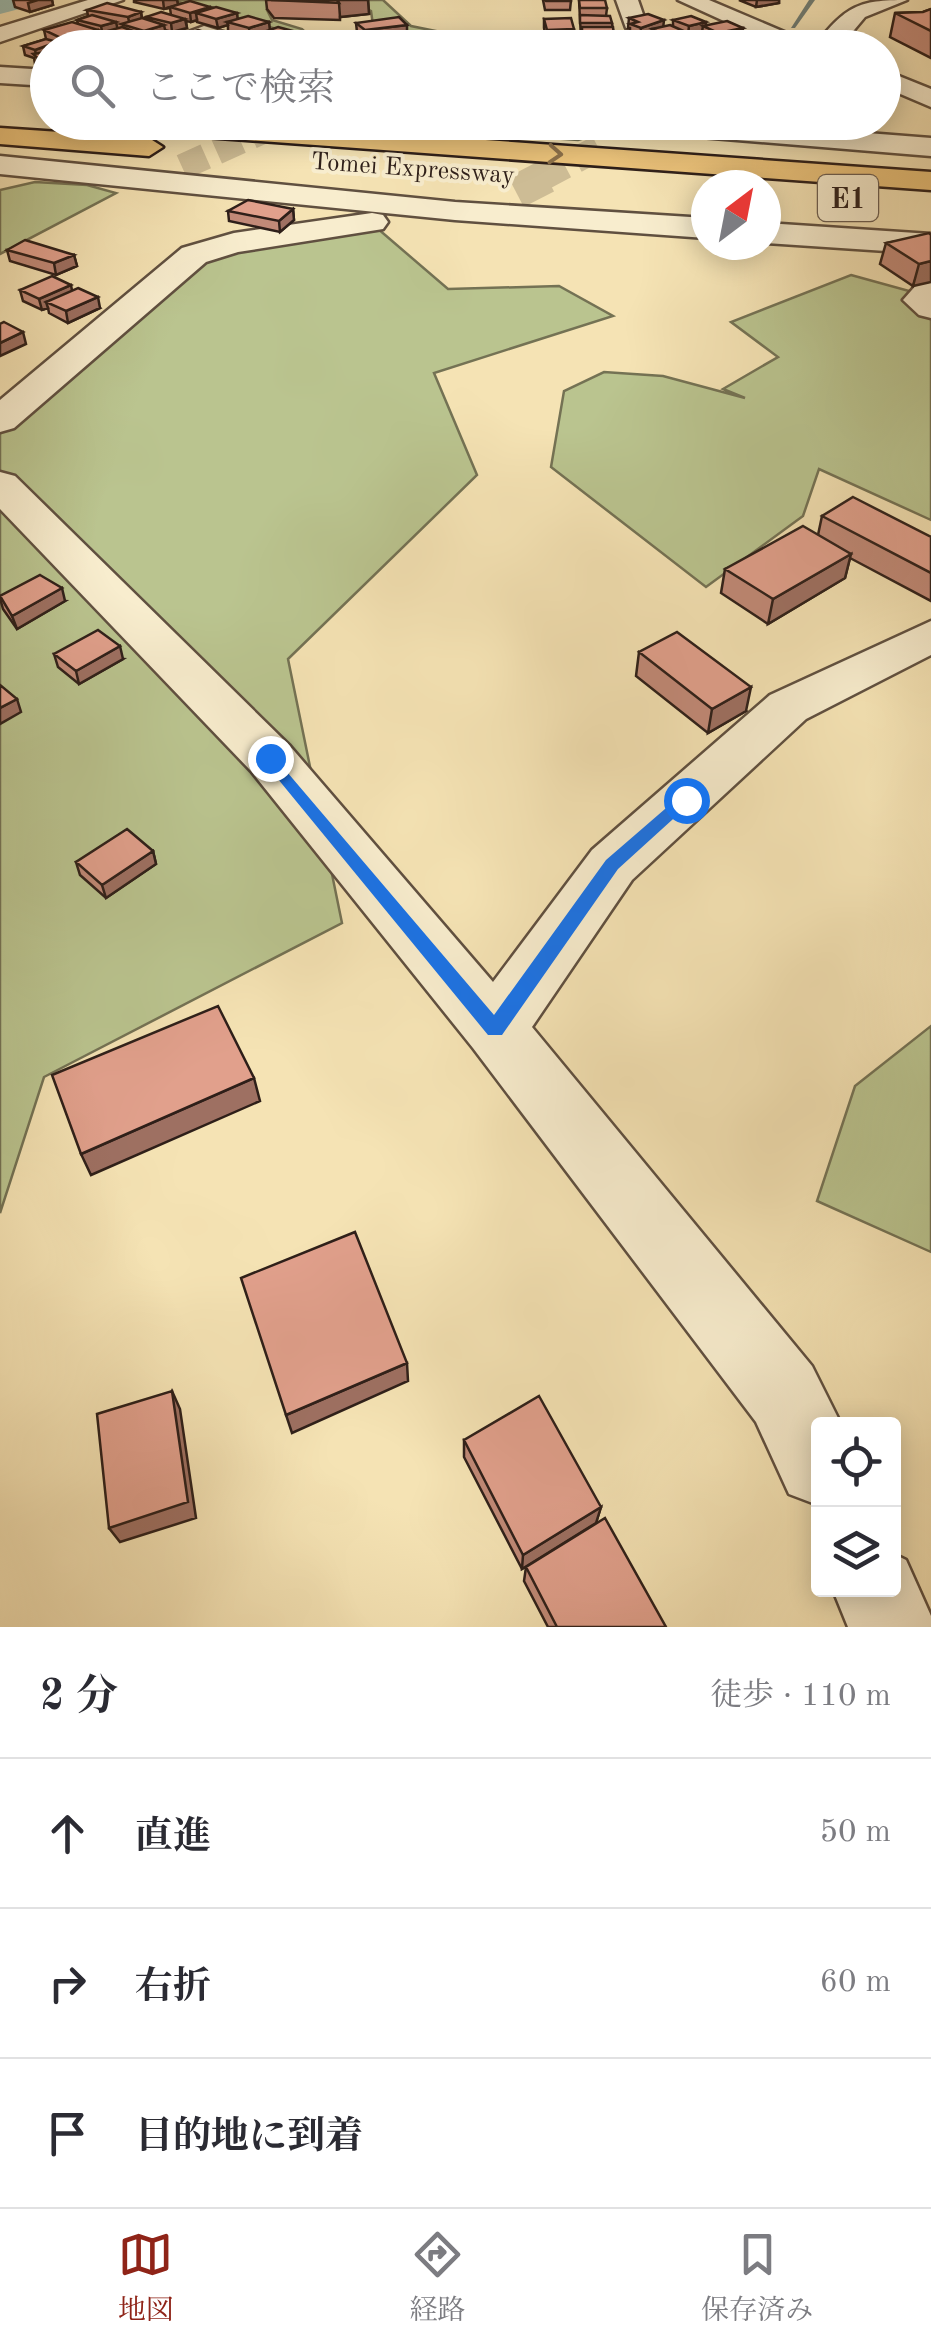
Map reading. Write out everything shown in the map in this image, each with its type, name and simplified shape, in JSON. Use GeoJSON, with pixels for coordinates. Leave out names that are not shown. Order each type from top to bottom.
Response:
{"type":"FeatureCollection","features":[{"type":"Feature","properties":{"kind":"highway"},"geometry":{"type":"LineString","coordinates":[[0,115],[30,117]]}},
{"type":"Feature","properties":{"kind":"highway","name":"Tomei Expressway"},"geometry":{"type":"LineString","coordinates":[[0,136],[30,138]]}},
{"type":"Feature","properties":{"kind":"highway","name":"Tomei Expressway"},"geometry":{"type":"LineString","coordinates":[[54,140],[691,187]]}},
{"type":"Feature","properties":{"kind":"highway","name":"Tomei Expressway"},"geometry":{"type":"LineString","coordinates":[[364,140],[931,180]]}},
{"type":"Feature","properties":{"kind":"highway","name":"E1"},"geometry":{"type":"LineString","coordinates":[[781,193],[931,204]]}},
{"type":"Feature","properties":{"kind":"street"},"geometry":{"type":"LineString","coordinates":[[0,35],[112,0]]}},
{"type":"Feature","properties":{"kind":"street"},"geometry":{"type":"LineString","coordinates":[[689,0],[762,30]]}},
{"type":"Feature","properties":{"kind":"street"},"geometry":{"type":"LineString","coordinates":[[840,30],[857,12],[896,0]]}},
{"type":"Feature","properties":{"kind":"street"},"geometry":{"type":"LineString","coordinates":[[0,75],[30,77]]}},
{"type":"Feature","properties":{"kind":"street"},"geometry":{"type":"LineString","coordinates":[[901,82],[926,88]]}},
{"type":"Feature","properties":{"kind":"street"},"geometry":{"type":"LineString","coordinates":[[843,140],[931,147]]}},
{"type":"Feature","properties":{"kind":"street"},"geometry":{"type":"LineString","coordinates":[[0,165],[169,173],[455,211],[691,227]]}},
{"type":"Feature","properties":{"kind":"street"},"geometry":{"type":"LineString","coordinates":[[0,420],[194,255],[234,244],[455,211],[516,192]]}},
{"type":"Feature","properties":{"kind":"street"},"geometry":{"type":"LineString","coordinates":[[781,233],[931,244]]}},
{"type":"Feature","properties":{"kind":"street"},"geometry":{"type":"LineString","coordinates":[[931,289],[920,300],[931,308]]}},
{"type":"Feature","properties":{"kind":"street"},"geometry":{"type":"LineString","coordinates":[[0,485],[270,758],[495,1029],[784,1394],[811,1450]]}},
{"type":"Feature","properties":{"kind":"street"},"geometry":{"type":"LineString","coordinates":[[495,1029],[612,864],[788,707],[931,636]]}},
{"type":"Feature","properties":{"kind":"street"},"geometry":{"type":"LineString","coordinates":[[879,1597],[892,1627]]}},
{"type":"Feature","properties":{"kind":"green space"},"geometry":{"type":"Polygon","coordinates":[[[171,0],[338,0],[267,10],[272,20],[303,30],[280,30],[171,0]]]}},
{"type":"Feature","properties":{"kind":"green space"},"geometry":{"type":"Polygon","coordinates":[[[351,0],[383,0],[411,26],[431,30],[403,30],[386,22],[373,25],[371,11],[351,0]]]}},
{"type":"Feature","properties":{"kind":"green space"},"geometry":{"type":"Polygon","coordinates":[[[35,182],[87,185],[116,193],[0,254],[0,190],[35,182]]]}},
{"type":"Feature","properties":{"kind":"green space"},"geometry":{"type":"Polygon","coordinates":[[[370,222],[448,289],[559,286],[613,316],[434,373],[477,475],[288,659],[342,923],[44,1077],[0,1213],[0,417],[210,251],[370,222]]]}},
{"type":"Feature","properties":{"kind":"green space"},"geometry":{"type":"Polygon","coordinates":[[[851,275],[931,297],[931,520],[819,469],[803,516],[706,587],[551,467],[564,391],[604,372],[663,376],[745,398],[723,389],[778,357],[731,322],[851,275]]]}},
{"type":"Feature","properties":{"kind":"green space"},"geometry":{"type":"Polygon","coordinates":[[[931,1026],[931,1252],[817,1201],[855,1086],[931,1026]]]}},
{"type":"Feature","properties":{"kind":"building"},"geometry":{"type":"Polygon","coordinates":[[[271,0],[337,0],[339,3],[271,0]]]}},
{"type":"Feature","properties":{"kind":"building"},"geometry":{"type":"Polygon","coordinates":[[[579,0],[605,0],[607,8],[580,8],[579,0]]]}},
{"type":"Feature","properties":{"kind":"building"},"geometry":{"type":"Polygon","coordinates":[[[190,1],[210,7],[190,13],[170,7],[190,1]]]}},
{"type":"Feature","properties":{"kind":"building"},"geometry":{"type":"Polygon","coordinates":[[[107,3],[141,12],[128,17],[87,10],[107,3]]]}},
{"type":"Feature","properties":{"kind":"building"},"geometry":{"type":"Polygon","coordinates":[[[216,7],[237,13],[216,19],[196,13],[216,7]]]}},
{"type":"Feature","properties":{"kind":"building"},"geometry":{"type":"Polygon","coordinates":[[[931,9],[931,31],[895,13],[923,12],[931,9]]]}},
{"type":"Feature","properties":{"kind":"building"},"geometry":{"type":"Polygon","coordinates":[[[161,12],[185,19],[171,23],[146,17],[161,12]]]}},
{"type":"Feature","properties":{"kind":"building"},"geometry":{"type":"Polygon","coordinates":[[[648,14],[664,20],[641,28],[630,24],[638,22],[629,18],[648,14]]]}},
{"type":"Feature","properties":{"kind":"building"},"geometry":{"type":"Polygon","coordinates":[[[92,15],[116,22],[101,26],[77,20],[92,15]]]}},
{"type":"Feature","properties":{"kind":"building"},"geometry":{"type":"Polygon","coordinates":[[[580,15],[610,16],[612,23],[580,23],[580,15]]]}},
{"type":"Feature","properties":{"kind":"building"},"geometry":{"type":"Polygon","coordinates":[[[248,16],[269,22],[249,28],[227,22],[248,16]]]}},
{"type":"Feature","properties":{"kind":"building"},"geometry":{"type":"Polygon","coordinates":[[[691,16],[706,22],[689,26],[673,20],[691,16]]]}},
{"type":"Feature","properties":{"kind":"building"},"geometry":{"type":"Polygon","coordinates":[[[399,17],[407,25],[365,30],[356,23],[399,17]]]}},
{"type":"Feature","properties":{"kind":"building"},"geometry":{"type":"Polygon","coordinates":[[[142,18],[164,25],[141,30],[121,24],[142,18]]]}},
{"type":"Feature","properties":{"kind":"building"},"geometry":{"type":"Polygon","coordinates":[[[571,18],[574,29],[547,30],[544,19],[571,18]]]}},
{"type":"Feature","properties":{"kind":"building"},"geometry":{"type":"Polygon","coordinates":[[[727,21],[743,28],[712,30],[703,26],[727,21]]]}},
{"type":"Feature","properties":{"kind":"building"},"geometry":{"type":"Polygon","coordinates":[[[72,22],[98,30],[44,30],[72,22]]]}},
{"type":"Feature","properties":{"kind":"building"},"geometry":{"type":"Polygon","coordinates":[[[670,25],[681,30],[654,30],[670,25]]]}},
{"type":"Feature","properties":{"kind":"building"},"geometry":{"type":"Polygon","coordinates":[[[613,27],[613,30],[582,30],[613,27]]]}},
{"type":"Feature","properties":{"kind":"building"},"geometry":{"type":"Polygon","coordinates":[[[248,200],[293,209],[279,221],[228,211],[248,200]]]}},
{"type":"Feature","properties":{"kind":"building"},"geometry":{"type":"Polygon","coordinates":[[[929,233],[931,261],[919,264],[886,243],[929,233]]]}},
{"type":"Feature","properties":{"kind":"building"},"geometry":{"type":"Polygon","coordinates":[[[25,240],[74,255],[54,263],[7,250],[25,240]]]}},
{"type":"Feature","properties":{"kind":"building"},"geometry":{"type":"Polygon","coordinates":[[[52,276],[71,285],[39,299],[20,290],[52,276]]]}},
{"type":"Feature","properties":{"kind":"building"},"geometry":{"type":"Polygon","coordinates":[[[78,288],[98,297],[66,311],[46,302],[78,288]]]}},
{"type":"Feature","properties":{"kind":"building"},"geometry":{"type":"Polygon","coordinates":[[[4,322],[23,332],[0,343],[0,324],[4,322]]]}},
{"type":"Feature","properties":{"kind":"building"},"geometry":{"type":"Polygon","coordinates":[[[853,497],[931,537],[931,573],[822,516],[853,497]]]}},
{"type":"Feature","properties":{"kind":"building"},"geometry":{"type":"Polygon","coordinates":[[[803,526],[851,554],[773,599],[725,569],[803,526]]]}},
{"type":"Feature","properties":{"kind":"building"},"geometry":{"type":"Polygon","coordinates":[[[40,575],[62,588],[12,616],[0,596],[40,575]]]}},
{"type":"Feature","properties":{"kind":"building"},"geometry":{"type":"Polygon","coordinates":[[[98,630],[120,646],[76,671],[54,654],[98,630]]]}},
{"type":"Feature","properties":{"kind":"building"},"geometry":{"type":"Polygon","coordinates":[[[677,632],[751,687],[712,709],[639,652],[677,632]]]}},
{"type":"Feature","properties":{"kind":"building"},"geometry":{"type":"Polygon","coordinates":[[[0,685],[17,699],[0,708],[0,685]]]}},
{"type":"Feature","properties":{"kind":"building"},"geometry":{"type":"Polygon","coordinates":[[[127,829],[153,851],[102,885],[76,862],[127,829]]]}},
{"type":"Feature","properties":{"kind":"building"},"geometry":{"type":"Polygon","coordinates":[[[218,1006],[254,1078],[81,1154],[52,1075],[218,1006]]]}},
{"type":"Feature","properties":{"kind":"building"},"geometry":{"type":"Polygon","coordinates":[[[355,1232],[407,1363],[286,1415],[241,1278],[355,1232]]]}},
{"type":"Feature","properties":{"kind":"building"},"geometry":{"type":"Polygon","coordinates":[[[172,1391],[188,1502],[109,1528],[97,1414],[172,1391]]]}},
{"type":"Feature","properties":{"kind":"building"},"geometry":{"type":"Polygon","coordinates":[[[539,1396],[601,1507],[523,1555],[464,1440],[539,1396]]]}},
{"type":"Feature","properties":{"kind":"building"},"geometry":{"type":"Polygon","coordinates":[[[605,1518],[666,1627],[557,1627],[526,1567],[605,1518]]]}},
{"type":"Feature","properties":{"kind":"waterway"},"geometry":{"type":"LineString","coordinates":[[0,3],[10,0]]}},
{"type":"Feature","properties":{"kind":"waterway"},"geometry":{"type":"LineString","coordinates":[[793,27],[812,0]]}},
{"type":"Feature","properties":{"kind":"tunnel"},"geometry":{"type":"LineString","coordinates":[[182,167],[243,140]]}},
{"type":"Feature","properties":{"kind":"tunnel"},"geometry":{"type":"LineString","coordinates":[[542,178],[606,144]]}},
{"type":"Feature","properties":{"kind":"tunnel"},"geometry":{"type":"LineString","coordinates":[[516,192],[547,176]]}},
{"type":"Feature","properties":{"kind":"route"},"geometry":{"type":"LineString","coordinates":[[270,758],[495,1029],[612,864],[686,800]]}}]}
